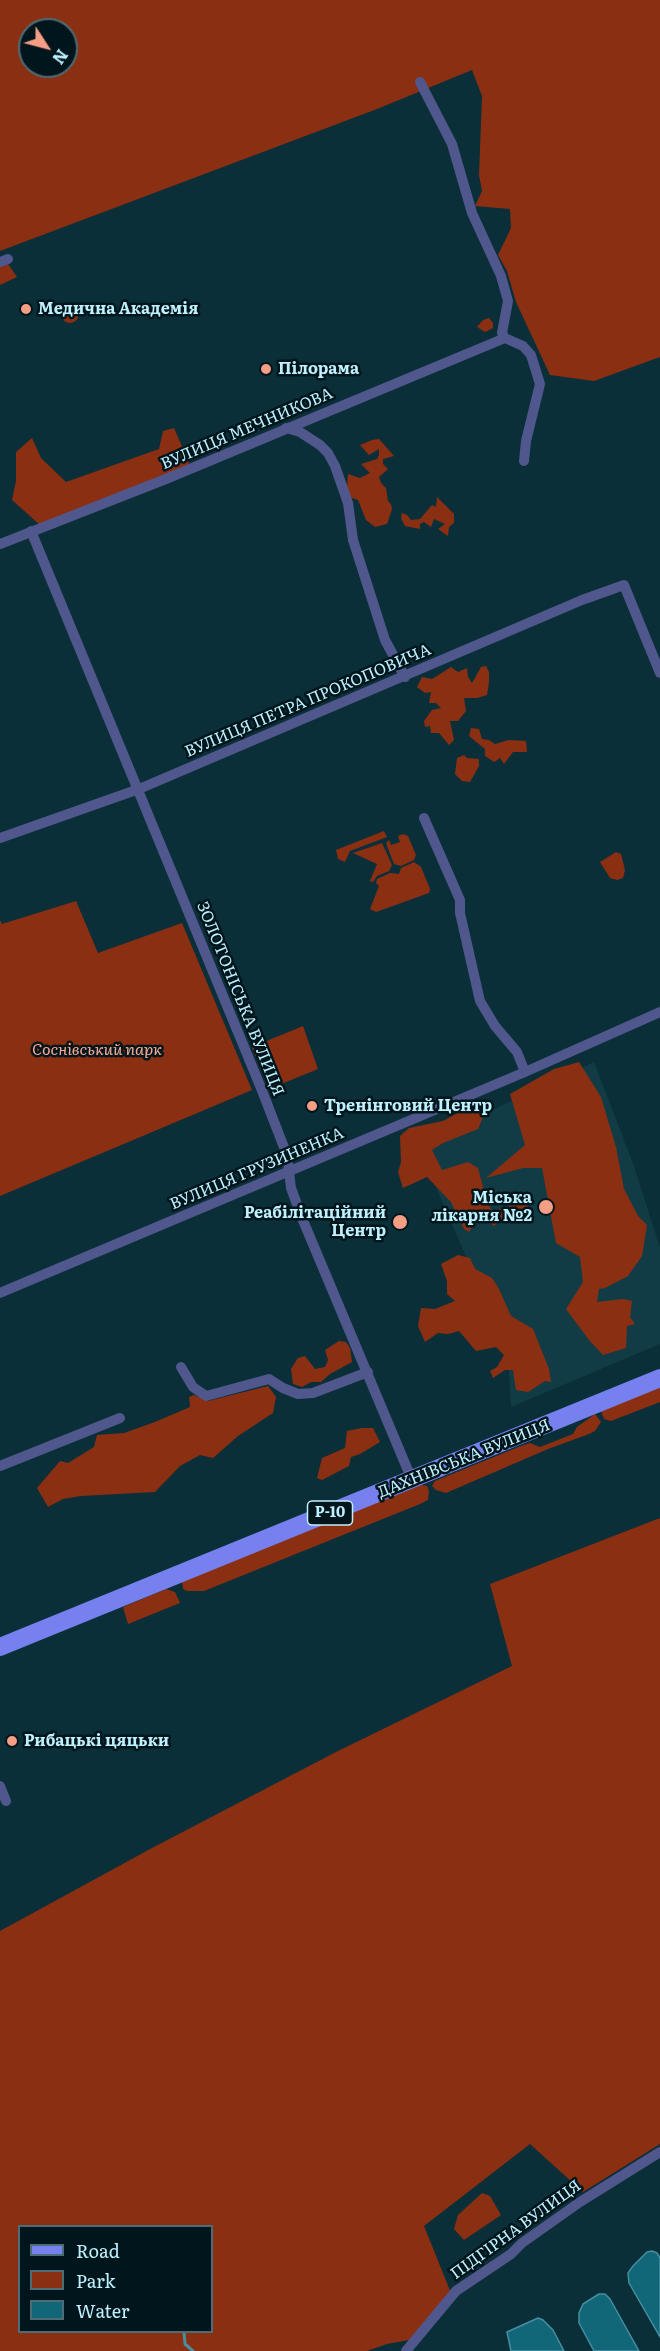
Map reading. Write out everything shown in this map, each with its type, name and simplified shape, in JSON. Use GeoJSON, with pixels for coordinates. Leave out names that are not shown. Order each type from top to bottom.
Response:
{"type":"FeatureCollection","features":[{"type":"Feature","properties":{"kind":"main road","name":"ДАХНІВСЬКА ВУЛИЦЯ"},"geometry":{"type":"LineString","coordinates":[[0,1647],[660,1378]]}},
{"type":"Feature","properties":{"kind":"street"},"geometry":{"type":"LineString","coordinates":[[420,82],[452,144],[472,213],[501,276],[508,301],[502,333],[505,338],[523,346],[531,355],[540,384],[526,441],[524,461]]}},
{"type":"Feature","properties":{"kind":"street","name":"ВУЛИЦЯ МЕЧНИКОВА"},"geometry":{"type":"LineString","coordinates":[[0,544],[166,479],[505,338]]}},
{"type":"Feature","properties":{"kind":"street"},"geometry":{"type":"LineString","coordinates":[[286,428],[307,435],[328,453],[336,466],[348,503],[352,540],[385,640],[405,677]]}},
{"type":"Feature","properties":{"kind":"street","name":"ЗОЛОТОНІСЬКА ВУЛИЦЯ"},"geometry":{"type":"LineString","coordinates":[[31,531],[139,789],[287,1155],[291,1188],[302,1218],[412,1480]]}},
{"type":"Feature","properties":{"kind":"street","name":"ВУЛИЦЯ ПЕТРА ПРОКОПОВИЧА"},"geometry":{"type":"LineString","coordinates":[[0,838],[139,789],[582,600],[624,585],[660,673]]}},
{"type":"Feature","properties":{"kind":"street"},"geometry":{"type":"LineString","coordinates":[[424,818],[460,900],[460,913],[480,1001],[495,1026],[517,1052],[525,1072]]}},
{"type":"Feature","properties":{"kind":"street","name":"ВУЛИЦЯ ГРУЗИНЕНКА"},"geometry":{"type":"LineString","coordinates":[[0,1293],[525,1072],[660,1012]]}},
{"type":"Feature","properties":{"kind":"street"},"geometry":{"type":"LineString","coordinates":[[181,1367],[193,1387],[207,1396],[269,1379],[298,1394],[313,1394],[368,1372]]}},
{"type":"Feature","properties":{"kind":"street"},"geometry":{"type":"LineString","coordinates":[[0,1466],[120,1418]]}},
{"type":"Feature","properties":{"kind":"street"},"geometry":{"type":"LineString","coordinates":[[0,1786],[6,1801]]}},
{"type":"Feature","properties":{"kind":"street","name":"ПІДГІРНА ВУЛИЦЯ"},"geometry":{"type":"LineString","coordinates":[[406,2351],[456,2291],[511,2254],[522,2242],[580,2202],[660,2152]]}},
{"type":"Feature","properties":{"kind":"shaded area","name":"Міська лікарня №2"},"geometry":{"type":"Polygon","coordinates":[[[594,1062],[634,1166],[660,1248],[660,1344],[511,1407],[508,1355],[418,1145],[594,1062]]]}},
{"type":"Feature","properties":{"kind":"green space"},"geometry":{"type":"Polygon","coordinates":[[[0,0],[660,0],[660,357],[594,381],[550,375],[516,302],[507,271],[498,255],[511,228],[510,209],[475,206],[482,191],[479,175],[482,96],[472,70],[377,109],[0,251],[0,0]]]}},
{"type":"Feature","properties":{"kind":"green space"},"geometry":{"type":"Polygon","coordinates":[[[8,264],[17,277],[0,285],[0,267],[8,264]]]}},
{"type":"Feature","properties":{"kind":"green space"},"geometry":{"type":"Polygon","coordinates":[[[66,305],[74,305],[79,310],[77,321],[66,323],[61,318],[61,310],[66,305]]]}},
{"type":"Feature","properties":{"kind":"green space"},"geometry":{"type":"Polygon","coordinates":[[[489,318],[493,323],[493,328],[485,332],[477,327],[483,320],[489,318]]]}},
{"type":"Feature","properties":{"kind":"green space"},"geometry":{"type":"Polygon","coordinates":[[[174,428],[190,465],[40,525],[12,500],[16,481],[16,452],[32,438],[41,458],[66,482],[159,449],[163,431],[174,428]]]}},
{"type":"Feature","properties":{"kind":"green space"},"geometry":{"type":"Polygon","coordinates":[[[379,439],[394,456],[383,459],[383,464],[388,469],[379,477],[386,488],[392,509],[387,524],[375,527],[366,520],[358,500],[349,497],[347,487],[348,474],[360,478],[370,473],[361,464],[377,459],[379,455],[379,449],[369,455],[360,445],[379,439]]]}},
{"type":"Feature","properties":{"kind":"green space"},"geometry":{"type":"Polygon","coordinates":[[[437,497],[454,514],[454,523],[449,527],[448,536],[438,529],[445,524],[434,519],[431,527],[424,522],[420,524],[420,529],[405,526],[401,518],[402,513],[411,520],[420,519],[432,505],[436,507],[437,497]]]}},
{"type":"Feature","properties":{"kind":"green space"},"geometry":{"type":"Polygon","coordinates":[[[486,666],[489,672],[487,695],[464,698],[466,711],[458,721],[450,721],[454,740],[449,745],[439,733],[431,733],[430,726],[425,727],[424,721],[432,710],[441,708],[436,703],[429,703],[431,692],[425,693],[417,687],[422,677],[432,679],[451,667],[458,672],[467,668],[468,677],[472,683],[481,667],[486,666]]]}},
{"type":"Feature","properties":{"kind":"green space"},"geometry":{"type":"Polygon","coordinates":[[[471,728],[479,729],[482,739],[495,744],[509,740],[526,741],[527,752],[513,752],[504,764],[500,758],[494,762],[485,756],[485,749],[469,736],[471,728]]]}},
{"type":"Feature","properties":{"kind":"green space"},"geometry":{"type":"Polygon","coordinates":[[[464,755],[467,758],[479,759],[479,766],[470,782],[462,781],[455,774],[457,758],[464,755]]]}},
{"type":"Feature","properties":{"kind":"green space"},"geometry":{"type":"Polygon","coordinates":[[[384,831],[387,837],[350,851],[345,862],[338,859],[336,850],[384,831]]]}},
{"type":"Feature","properties":{"kind":"green space"},"geometry":{"type":"Polygon","coordinates":[[[403,834],[408,836],[416,855],[414,860],[401,866],[394,864],[386,843],[389,840],[391,845],[400,842],[398,836],[403,834]]]}},
{"type":"Feature","properties":{"kind":"green space"},"geometry":{"type":"Polygon","coordinates":[[[382,843],[392,865],[389,871],[377,876],[373,882],[370,881],[377,864],[353,853],[382,843]]]}},
{"type":"Feature","properties":{"kind":"green space"},"geometry":{"type":"Polygon","coordinates":[[[616,852],[621,854],[625,870],[623,878],[617,880],[610,878],[600,862],[616,852]]]}},
{"type":"Feature","properties":{"kind":"green space"},"geometry":{"type":"Polygon","coordinates":[[[414,862],[421,867],[430,889],[429,893],[376,912],[370,909],[379,886],[376,883],[377,879],[390,873],[399,874],[401,868],[414,862]]]}},
{"type":"Feature","properties":{"kind":"green space","name":"Соснівський парк"},"geometry":{"type":"Polygon","coordinates":[[[76,901],[98,953],[182,923],[252,1090],[0,1196],[0,920],[2,924],[76,901]]]}},
{"type":"Feature","properties":{"kind":"green space"},"geometry":{"type":"Polygon","coordinates":[[[303,1026],[318,1069],[269,1089],[252,1047],[303,1026]]]}},
{"type":"Feature","properties":{"kind":"green space"},"geometry":{"type":"Polygon","coordinates":[[[579,1062],[601,1097],[616,1147],[624,1189],[638,1216],[647,1225],[642,1256],[628,1276],[599,1289],[597,1302],[623,1299],[632,1301],[630,1317],[635,1324],[627,1326],[626,1348],[603,1355],[566,1309],[583,1282],[580,1257],[556,1243],[542,1168],[523,1168],[486,1178],[525,1145],[510,1094],[554,1069],[579,1062]]]}},
{"type":"Feature","properties":{"kind":"green space"},"geometry":{"type":"Polygon","coordinates":[[[488,1105],[478,1129],[432,1150],[442,1170],[468,1162],[478,1168],[487,1202],[492,1211],[528,1201],[528,1216],[501,1220],[494,1226],[479,1220],[474,1223],[469,1232],[464,1229],[451,1202],[427,1177],[403,1188],[398,1172],[401,1162],[400,1136],[409,1128],[443,1121],[463,1110],[488,1105]]]}},
{"type":"Feature","properties":{"kind":"green space"},"geometry":{"type":"Polygon","coordinates":[[[458,1255],[470,1258],[475,1269],[492,1278],[511,1316],[533,1329],[549,1369],[551,1382],[545,1381],[528,1392],[516,1390],[513,1370],[505,1370],[493,1378],[490,1371],[497,1367],[504,1355],[496,1347],[476,1351],[459,1331],[448,1334],[438,1333],[425,1342],[418,1326],[421,1308],[435,1309],[455,1301],[447,1294],[447,1281],[441,1264],[458,1255]]]}},
{"type":"Feature","properties":{"kind":"green space"},"geometry":{"type":"Polygon","coordinates":[[[339,1341],[346,1342],[350,1348],[352,1362],[330,1374],[321,1382],[311,1382],[302,1387],[293,1384],[291,1369],[298,1358],[305,1356],[315,1369],[325,1367],[328,1360],[325,1350],[339,1341]]]}},
{"type":"Feature","properties":{"kind":"green space"},"geometry":{"type":"Polygon","coordinates":[[[268,1386],[276,1397],[273,1413],[238,1436],[213,1458],[200,1455],[180,1466],[155,1492],[81,1496],[63,1499],[48,1507],[37,1488],[60,1461],[68,1463],[94,1447],[97,1435],[124,1433],[155,1422],[190,1407],[189,1397],[194,1395],[208,1401],[268,1386]]]}},
{"type":"Feature","properties":{"kind":"green space"},"geometry":{"type":"Polygon","coordinates":[[[660,1386],[660,1402],[611,1421],[604,1419],[601,1411],[660,1386]]]}},
{"type":"Feature","properties":{"kind":"green space"},"geometry":{"type":"Polygon","coordinates":[[[595,1414],[601,1422],[595,1431],[589,1434],[446,1493],[432,1486],[435,1481],[521,1446],[530,1443],[540,1447],[573,1434],[577,1427],[595,1414]]]}},
{"type":"Feature","properties":{"kind":"green space"},"geometry":{"type":"Polygon","coordinates":[[[373,1428],[380,1442],[351,1457],[349,1466],[322,1480],[317,1478],[322,1458],[345,1448],[347,1431],[373,1428]]]}},
{"type":"Feature","properties":{"kind":"green space"},"geometry":{"type":"Polygon","coordinates":[[[421,1485],[427,1486],[429,1491],[428,1500],[420,1504],[204,1591],[183,1589],[182,1581],[421,1485]]]}},
{"type":"Feature","properties":{"kind":"green space"},"geometry":{"type":"Polygon","coordinates":[[[660,1518],[660,2144],[583,2192],[530,2144],[424,2226],[451,2293],[409,2340],[367,2351],[0,2351],[0,1931],[336,1752],[512,1666],[490,1584],[660,1518]]]}},
{"type":"Feature","properties":{"kind":"green space"},"geometry":{"type":"Polygon","coordinates":[[[166,1589],[175,1592],[180,1603],[128,1624],[123,1607],[166,1589]]]}},
{"type":"Feature","properties":{"kind":"green space"},"geometry":{"type":"Polygon","coordinates":[[[482,2193],[490,2196],[501,2215],[464,2240],[454,2229],[458,2215],[482,2193]]]}},
{"type":"Feature","properties":{"kind":"water"},"geometry":{"type":"Polygon","coordinates":[[[652,2251],[660,2258],[660,2337],[629,2283],[628,2273],[647,2252],[652,2251]]]}},
{"type":"Feature","properties":{"kind":"water"},"geometry":{"type":"Polygon","coordinates":[[[599,2294],[605,2294],[610,2299],[639,2351],[594,2351],[579,2323],[579,2313],[583,2304],[599,2294]]]}},
{"type":"Feature","properties":{"kind":"water"},"geometry":{"type":"Polygon","coordinates":[[[538,2318],[553,2330],[564,2351],[511,2351],[507,2332],[538,2318]]]}},
{"type":"Feature","properties":{"kind":"waterway"},"geometry":{"type":"LineString","coordinates":[[184,2333],[185,2344],[193,2351]]}},
{"type":"Feature","properties":{"kind":"place","name":"Медична Академія"},"geometry":{"type":"Point","coordinates":[26,309]}},
{"type":"Feature","properties":{"kind":"place","name":"Пілорама"},"geometry":{"type":"Point","coordinates":[266,369]}},
{"type":"Feature","properties":{"kind":"place","name":"Тренінговий Центр"},"geometry":{"type":"Point","coordinates":[312,1106]}},
{"type":"Feature","properties":{"kind":"place","name":"Міська лікарня №2"},"geometry":{"type":"Point","coordinates":[546,1207]}},
{"type":"Feature","properties":{"kind":"place","name":"Реабілітаційний Центр"},"geometry":{"type":"Point","coordinates":[400,1222]}},
{"type":"Feature","properties":{"kind":"place","name":"Рибацькі цяцьки"},"geometry":{"type":"Point","coordinates":[12,1741]}}]}
